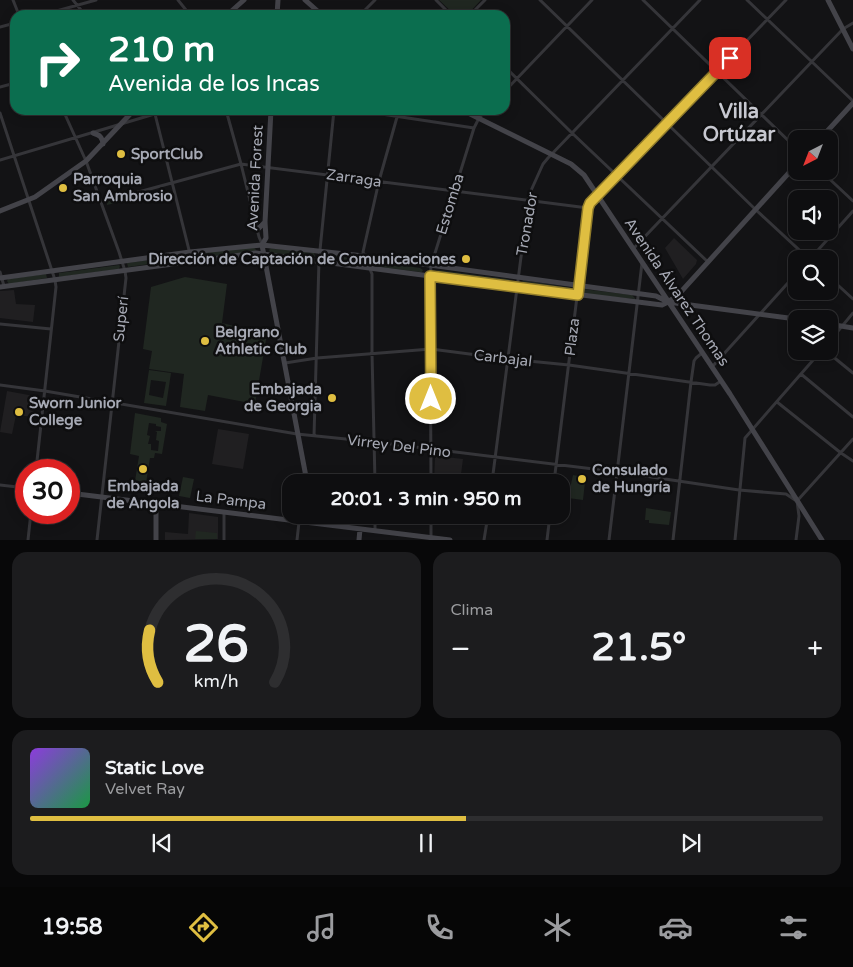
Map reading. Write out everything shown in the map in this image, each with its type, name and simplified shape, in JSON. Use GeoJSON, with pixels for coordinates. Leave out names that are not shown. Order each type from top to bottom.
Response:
{"type":"FeatureCollection","features":[{"type":"Feature","properties":{"kind":"main road"},"geometry":{"type":"LineString","coordinates":[[233,10],[244,0]]}},
{"type":"Feature","properties":{"kind":"main road"},"geometry":{"type":"LineString","coordinates":[[305,0],[316,10]]}},
{"type":"Feature","properties":{"kind":"main road"},"geometry":{"type":"LineString","coordinates":[[828,0],[853,49]]}},
{"type":"Feature","properties":{"kind":"main road"},"geometry":{"type":"LineString","coordinates":[[828,130],[853,102]]}},
{"type":"Feature","properties":{"kind":"main road"},"geometry":{"type":"LineString","coordinates":[[0,211],[29,200],[86,161],[129,115]]}},
{"type":"Feature","properties":{"kind":"main road","name":"Avenida Forest"},"geometry":{"type":"LineString","coordinates":[[271,115],[265,222],[266,238],[262,245],[304,474]]}},
{"type":"Feature","properties":{"kind":"main road","name":"Avenida Álvarez Thomas"},"geometry":{"type":"LineString","coordinates":[[473,115],[571,164],[581,171],[712,367],[822,540]]}},
{"type":"Feature","properties":{"kind":"main road"},"geometry":{"type":"LineString","coordinates":[[93,133],[100,136],[103,144]]}},
{"type":"Feature","properties":{"kind":"main road"},"geometry":{"type":"LineString","coordinates":[[2,287],[263,254],[662,305],[679,294],[788,174]]}},
{"type":"Feature","properties":{"kind":"main road"},"geometry":{"type":"LineString","coordinates":[[258,229],[265,222]]}},
{"type":"Feature","properties":{"kind":"main road"},"geometry":{"type":"LineString","coordinates":[[1,276],[190,252],[262,245],[364,256],[656,296],[668,302],[788,318]]}},
{"type":"Feature","properties":{"kind":"main road"},"geometry":{"type":"LineString","coordinates":[[838,325],[853,328]]}},
{"type":"Feature","properties":{"kind":"main road","name":"La Pampa"},"geometry":{"type":"LineString","coordinates":[[80,494],[282,519]]}},
{"type":"Feature","properties":{"kind":"main road"},"geometry":{"type":"LineString","coordinates":[[156,504],[156,540]]}},
{"type":"Feature","properties":{"kind":"main road","name":"La Pampa"},"geometry":{"type":"LineString","coordinates":[[322,524],[450,540]]}},
{"type":"Feature","properties":{"kind":"main road"},"geometry":{"type":"LineString","coordinates":[[359,540],[360,529]]}},
{"type":"Feature","properties":{"kind":"street"},"geometry":{"type":"LineString","coordinates":[[73,0],[81,10]]}},
{"type":"Feature","properties":{"kind":"street"},"geometry":{"type":"LineString","coordinates":[[60,10],[96,0]]}},
{"type":"Feature","properties":{"kind":"street"},"geometry":{"type":"LineString","coordinates":[[178,0],[186,10]]}},
{"type":"Feature","properties":{"kind":"street"},"geometry":{"type":"LineString","coordinates":[[365,10],[375,0]]}},
{"type":"Feature","properties":{"kind":"street"},"geometry":{"type":"LineString","coordinates":[[436,0],[446,10]]}},
{"type":"Feature","properties":{"kind":"street"},"geometry":{"type":"LineString","coordinates":[[475,10],[485,0]]}},
{"type":"Feature","properties":{"kind":"street"},"geometry":{"type":"LineString","coordinates":[[540,0],[711,167],[799,250]]}},
{"type":"Feature","properties":{"kind":"street"},"geometry":{"type":"LineString","coordinates":[[510,86],[592,0]]}},
{"type":"Feature","properties":{"kind":"street"},"geometry":{"type":"LineString","coordinates":[[643,0],[788,140]]}},
{"type":"Feature","properties":{"kind":"street","name":"Tronador"},"geometry":{"type":"LineString","coordinates":[[493,474],[527,200],[543,164],[700,0]]}},
{"type":"Feature","properties":{"kind":"street"},"geometry":{"type":"LineString","coordinates":[[747,0],[853,102]]}},
{"type":"Feature","properties":{"kind":"street"},"geometry":{"type":"LineString","coordinates":[[588,208],[590,203],[786,0]]}},
{"type":"Feature","properties":{"kind":"street"},"geometry":{"type":"LineString","coordinates":[[633,249],[843,29],[853,23]]}},
{"type":"Feature","properties":{"kind":"street"},"geometry":{"type":"LineString","coordinates":[[510,72],[708,262]]}},
{"type":"Feature","properties":{"kind":"street"},"geometry":{"type":"LineString","coordinates":[[0,113],[56,287],[37,459]]}},
{"type":"Feature","properties":{"kind":"street","name":"Superí"},"geometry":{"type":"LineString","coordinates":[[65,115],[86,161],[126,278],[97,540]]}},
{"type":"Feature","properties":{"kind":"street"},"geometry":{"type":"LineString","coordinates":[[0,160],[120,125],[146,115]]}},
{"type":"Feature","properties":{"kind":"street"},"geometry":{"type":"LineString","coordinates":[[155,115],[192,262]]}},
{"type":"Feature","properties":{"kind":"street"},"geometry":{"type":"LineString","coordinates":[[227,115],[262,245]]}},
{"type":"Feature","properties":{"kind":"street"},"geometry":{"type":"LineString","coordinates":[[314,436],[319,260],[334,115]]}},
{"type":"Feature","properties":{"kind":"street"},"geometry":{"type":"LineString","coordinates":[[385,115],[474,128]]}},
{"type":"Feature","properties":{"kind":"street","name":"Estomba"},"geometry":{"type":"LineString","coordinates":[[431,474],[431,266],[474,128],[482,115]]}},
{"type":"Feature","properties":{"kind":"street"},"geometry":{"type":"LineString","coordinates":[[375,474],[372,274],[362,252],[397,117]]}},
{"type":"Feature","properties":{"kind":"street","name":"Zarraga"},"geometry":{"type":"LineString","coordinates":[[124,196],[242,164],[588,208]]}},
{"type":"Feature","properties":{"kind":"street"},"geometry":{"type":"LineString","coordinates":[[831,180],[853,201]]}},
{"type":"Feature","properties":{"kind":"street","name":"Plaza"},"geometry":{"type":"LineString","coordinates":[[555,474],[588,208]]}},
{"type":"Feature","properties":{"kind":"street"},"geometry":{"type":"LineString","coordinates":[[817,250],[853,211]]}},
{"type":"Feature","properties":{"kind":"street"},"geometry":{"type":"LineString","coordinates":[[610,540],[642,263]]}},
{"type":"Feature","properties":{"kind":"street"},"geometry":{"type":"LineString","coordinates":[[1,276],[2,287]]}},
{"type":"Feature","properties":{"kind":"street"},"geometry":{"type":"LineString","coordinates":[[712,367],[788,283]]}},
{"type":"Feature","properties":{"kind":"street"},"geometry":{"type":"LineString","coordinates":[[838,285],[853,298]]}},
{"type":"Feature","properties":{"kind":"street"},"geometry":{"type":"LineString","coordinates":[[838,331],[853,313]]}},
{"type":"Feature","properties":{"kind":"street"},"geometry":{"type":"LineString","coordinates":[[0,324],[52,329]]}},
{"type":"Feature","properties":{"kind":"street","name":"Carbajal"},"geometry":{"type":"LineString","coordinates":[[284,363],[317,358],[430,349],[569,365],[710,385],[721,381]]}},
{"type":"Feature","properties":{"kind":"street"},"geometry":{"type":"LineString","coordinates":[[673,540],[694,361],[702,353]]}},
{"type":"Feature","properties":{"kind":"street"},"geometry":{"type":"LineString","coordinates":[[734,540],[744,442],[747,434],[814,360]]}},
{"type":"Feature","properties":{"kind":"street"},"geometry":{"type":"LineString","coordinates":[[837,360],[853,373]]}},
{"type":"Feature","properties":{"kind":"street"},"geometry":{"type":"LineString","coordinates":[[802,374],[853,417]]}},
{"type":"Feature","properties":{"kind":"street","name":"Virrey Del Pino"},"geometry":{"type":"LineString","coordinates":[[0,385],[297,434],[556,464],[680,480],[740,490],[786,494],[798,501]]}},
{"type":"Feature","properties":{"kind":"street"},"geometry":{"type":"LineString","coordinates":[[777,402],[853,461]]}},
{"type":"Feature","properties":{"kind":"street"},"geometry":{"type":"LineString","coordinates":[[796,540],[799,516],[798,501],[853,439]]}},
{"type":"Feature","properties":{"kind":"street"},"geometry":{"type":"LineString","coordinates":[[0,485],[15,487]]}},
{"type":"Feature","properties":{"kind":"street"},"geometry":{"type":"LineString","coordinates":[[224,512],[224,540]]}},
{"type":"Feature","properties":{"kind":"street"},"geometry":{"type":"LineString","coordinates":[[28,540],[30,524]]}},
{"type":"Feature","properties":{"kind":"street"},"geometry":{"type":"LineString","coordinates":[[297,540],[299,524]]}},
{"type":"Feature","properties":{"kind":"street"},"geometry":{"type":"LineString","coordinates":[[375,524],[375,531]]}},
{"type":"Feature","properties":{"kind":"street"},"geometry":{"type":"LineString","coordinates":[[431,524],[431,538]]}},
{"type":"Feature","properties":{"kind":"street"},"geometry":{"type":"LineString","coordinates":[[484,540],[487,524]]}},
{"type":"Feature","properties":{"kind":"street"},"geometry":{"type":"LineString","coordinates":[[547,540],[549,524]]}},
{"type":"Feature","properties":{"kind":"shaded area"},"geometry":{"type":"Polygon","coordinates":[[[439,0],[481,0],[472,10],[450,10],[439,0]]]}},
{"type":"Feature","properties":{"kind":"shaded area"},"geometry":{"type":"Polygon","coordinates":[[[121,191],[124,201],[107,205],[105,195],[121,191]]]}},
{"type":"Feature","properties":{"kind":"shaded area"},"geometry":{"type":"Polygon","coordinates":[[[674,238],[697,260],[696,264],[683,279],[665,248],[674,238]]]}},
{"type":"Feature","properties":{"kind":"shaded area"},"geometry":{"type":"Polygon","coordinates":[[[254,247],[256,250],[254,252],[196,258],[195,255],[196,253],[254,247]]]}},
{"type":"Feature","properties":{"kind":"shaded area"},"geometry":{"type":"Polygon","coordinates":[[[271,248],[314,253],[315,256],[314,258],[270,253],[269,250],[271,248]]]}},
{"type":"Feature","properties":{"kind":"shaded area"},"geometry":{"type":"Polygon","coordinates":[[[323,253],[360,258],[360,265],[323,259],[323,253]]]}},
{"type":"Feature","properties":{"kind":"shaded area"},"geometry":{"type":"Polygon","coordinates":[[[185,255],[186,259],[128,267],[127,263],[185,255]]]}},
{"type":"Feature","properties":{"kind":"shaded area"},"geometry":{"type":"Polygon","coordinates":[[[372,261],[423,270],[420,272],[372,266],[372,261]]]}},
{"type":"Feature","properties":{"kind":"shaded area"},"geometry":{"type":"Polygon","coordinates":[[[119,265],[119,269],[59,277],[59,273],[119,265]]]}},
{"type":"Feature","properties":{"kind":"shaded area"},"geometry":{"type":"Polygon","coordinates":[[[438,270],[510,280],[508,283],[438,275],[436,272],[438,270]]]}},
{"type":"Feature","properties":{"kind":"shaded area"},"geometry":{"type":"Polygon","coordinates":[[[46,274],[47,278],[9,284],[7,281],[8,279],[46,274]]]}},
{"type":"Feature","properties":{"kind":"shaded area","name":"Belgrano Athletic Club"},"geometry":{"type":"Polygon","coordinates":[[[185,277],[227,284],[222,323],[267,334],[255,404],[208,395],[205,411],[180,407],[184,374],[149,369],[152,351],[143,349],[151,287],[185,277]]]}},
{"type":"Feature","properties":{"kind":"shaded area"},"geometry":{"type":"Polygon","coordinates":[[[523,280],[573,288],[575,290],[573,292],[523,284],[523,280]]]}},
{"type":"Feature","properties":{"kind":"shaded area"},"geometry":{"type":"Polygon","coordinates":[[[14,290],[16,304],[35,305],[33,322],[0,318],[0,291],[14,290]]]}},
{"type":"Feature","properties":{"kind":"shaded area"},"geometry":{"type":"Polygon","coordinates":[[[581,290],[632,295],[635,299],[582,294],[581,290]]]}},
{"type":"Feature","properties":{"kind":"shaded area"},"geometry":{"type":"Polygon","coordinates":[[[149,370],[171,373],[166,406],[144,403],[149,370]],[[151,380],[149,395],[163,398],[166,382],[151,380]]]}},
{"type":"Feature","properties":{"kind":"shaded area","name":"Sworn Junior College"},"geometry":{"type":"Polygon","coordinates":[[[7,391],[35,397],[33,417],[16,415],[12,434],[0,432],[7,391]]]}},
{"type":"Feature","properties":{"kind":"shaded area"},"geometry":{"type":"Polygon","coordinates":[[[135,413],[161,418],[161,422],[167,424],[162,454],[155,453],[154,458],[150,458],[146,483],[135,481],[139,456],[130,454],[135,413]],[[149,423],[147,435],[150,436],[148,444],[151,444],[151,450],[158,451],[159,441],[156,440],[157,432],[155,431],[161,431],[161,427],[156,426],[156,424],[149,423]]]}},
{"type":"Feature","properties":{"kind":"shaded area"},"geometry":{"type":"Polygon","coordinates":[[[218,429],[249,434],[243,469],[212,464],[218,429]]]}},
{"type":"Feature","properties":{"kind":"shaded area"},"geometry":{"type":"Polygon","coordinates":[[[437,456],[463,459],[461,474],[434,474],[435,458],[437,456]]]}},
{"type":"Feature","properties":{"kind":"shaded area"},"geometry":{"type":"Polygon","coordinates":[[[573,475],[578,476],[578,481],[585,482],[583,500],[570,498],[573,475]]]}},
{"type":"Feature","properties":{"kind":"shaded area"},"geometry":{"type":"Polygon","coordinates":[[[183,477],[194,479],[190,498],[179,496],[183,477]]]}},
{"type":"Feature","properties":{"kind":"shaded area"},"geometry":{"type":"Polygon","coordinates":[[[646,508],[671,512],[669,525],[649,523],[649,520],[645,520],[646,508]]]}},
{"type":"Feature","properties":{"kind":"shaded area"},"geometry":{"type":"Polygon","coordinates":[[[189,513],[218,517],[218,539],[165,540],[165,532],[188,534],[189,513]]]}},
{"type":"Feature","properties":{"kind":"shaded area"},"geometry":{"type":"Polygon","coordinates":[[[196,531],[217,533],[217,539],[195,539],[196,531]]]}},
{"type":"Feature","properties":{"kind":"place","name":"SportClub"},"geometry":{"type":"Point","coordinates":[121,154]}},
{"type":"Feature","properties":{"kind":"place","name":"Parroquia San Ambrosio"},"geometry":{"type":"Point","coordinates":[63,188]}},
{"type":"Feature","properties":{"kind":"place","name":"Dirección de Captación de Comunicaciones"},"geometry":{"type":"Point","coordinates":[466,259]}},
{"type":"Feature","properties":{"kind":"place","name":"Belgrano Athletic Club"},"geometry":{"type":"Point","coordinates":[205,341]}},
{"type":"Feature","properties":{"kind":"place","name":"Embajada de Georgia"},"geometry":{"type":"Point","coordinates":[332,398]}},
{"type":"Feature","properties":{"kind":"place","name":"Sworn Junior College"},"geometry":{"type":"Point","coordinates":[19,412]}},
{"type":"Feature","properties":{"kind":"place","name":"Embajada de Angola"},"geometry":{"type":"Point","coordinates":[143,469]}},
{"type":"Feature","properties":{"kind":"place","name":"Consulado de Hungría"},"geometry":{"type":"Point","coordinates":[582,479]}},
{"type":"Feature","properties":{"kind":"district","name":"Villa Ortúzar"},"geometry":{"type":"Point","coordinates":[739,122]}},
{"type":"Feature","properties":{"kind":"route"},"geometry":{"type":"LineString","coordinates":[[431,399],[430,276],[578,295],[590,203],[730,58]]}}]}
